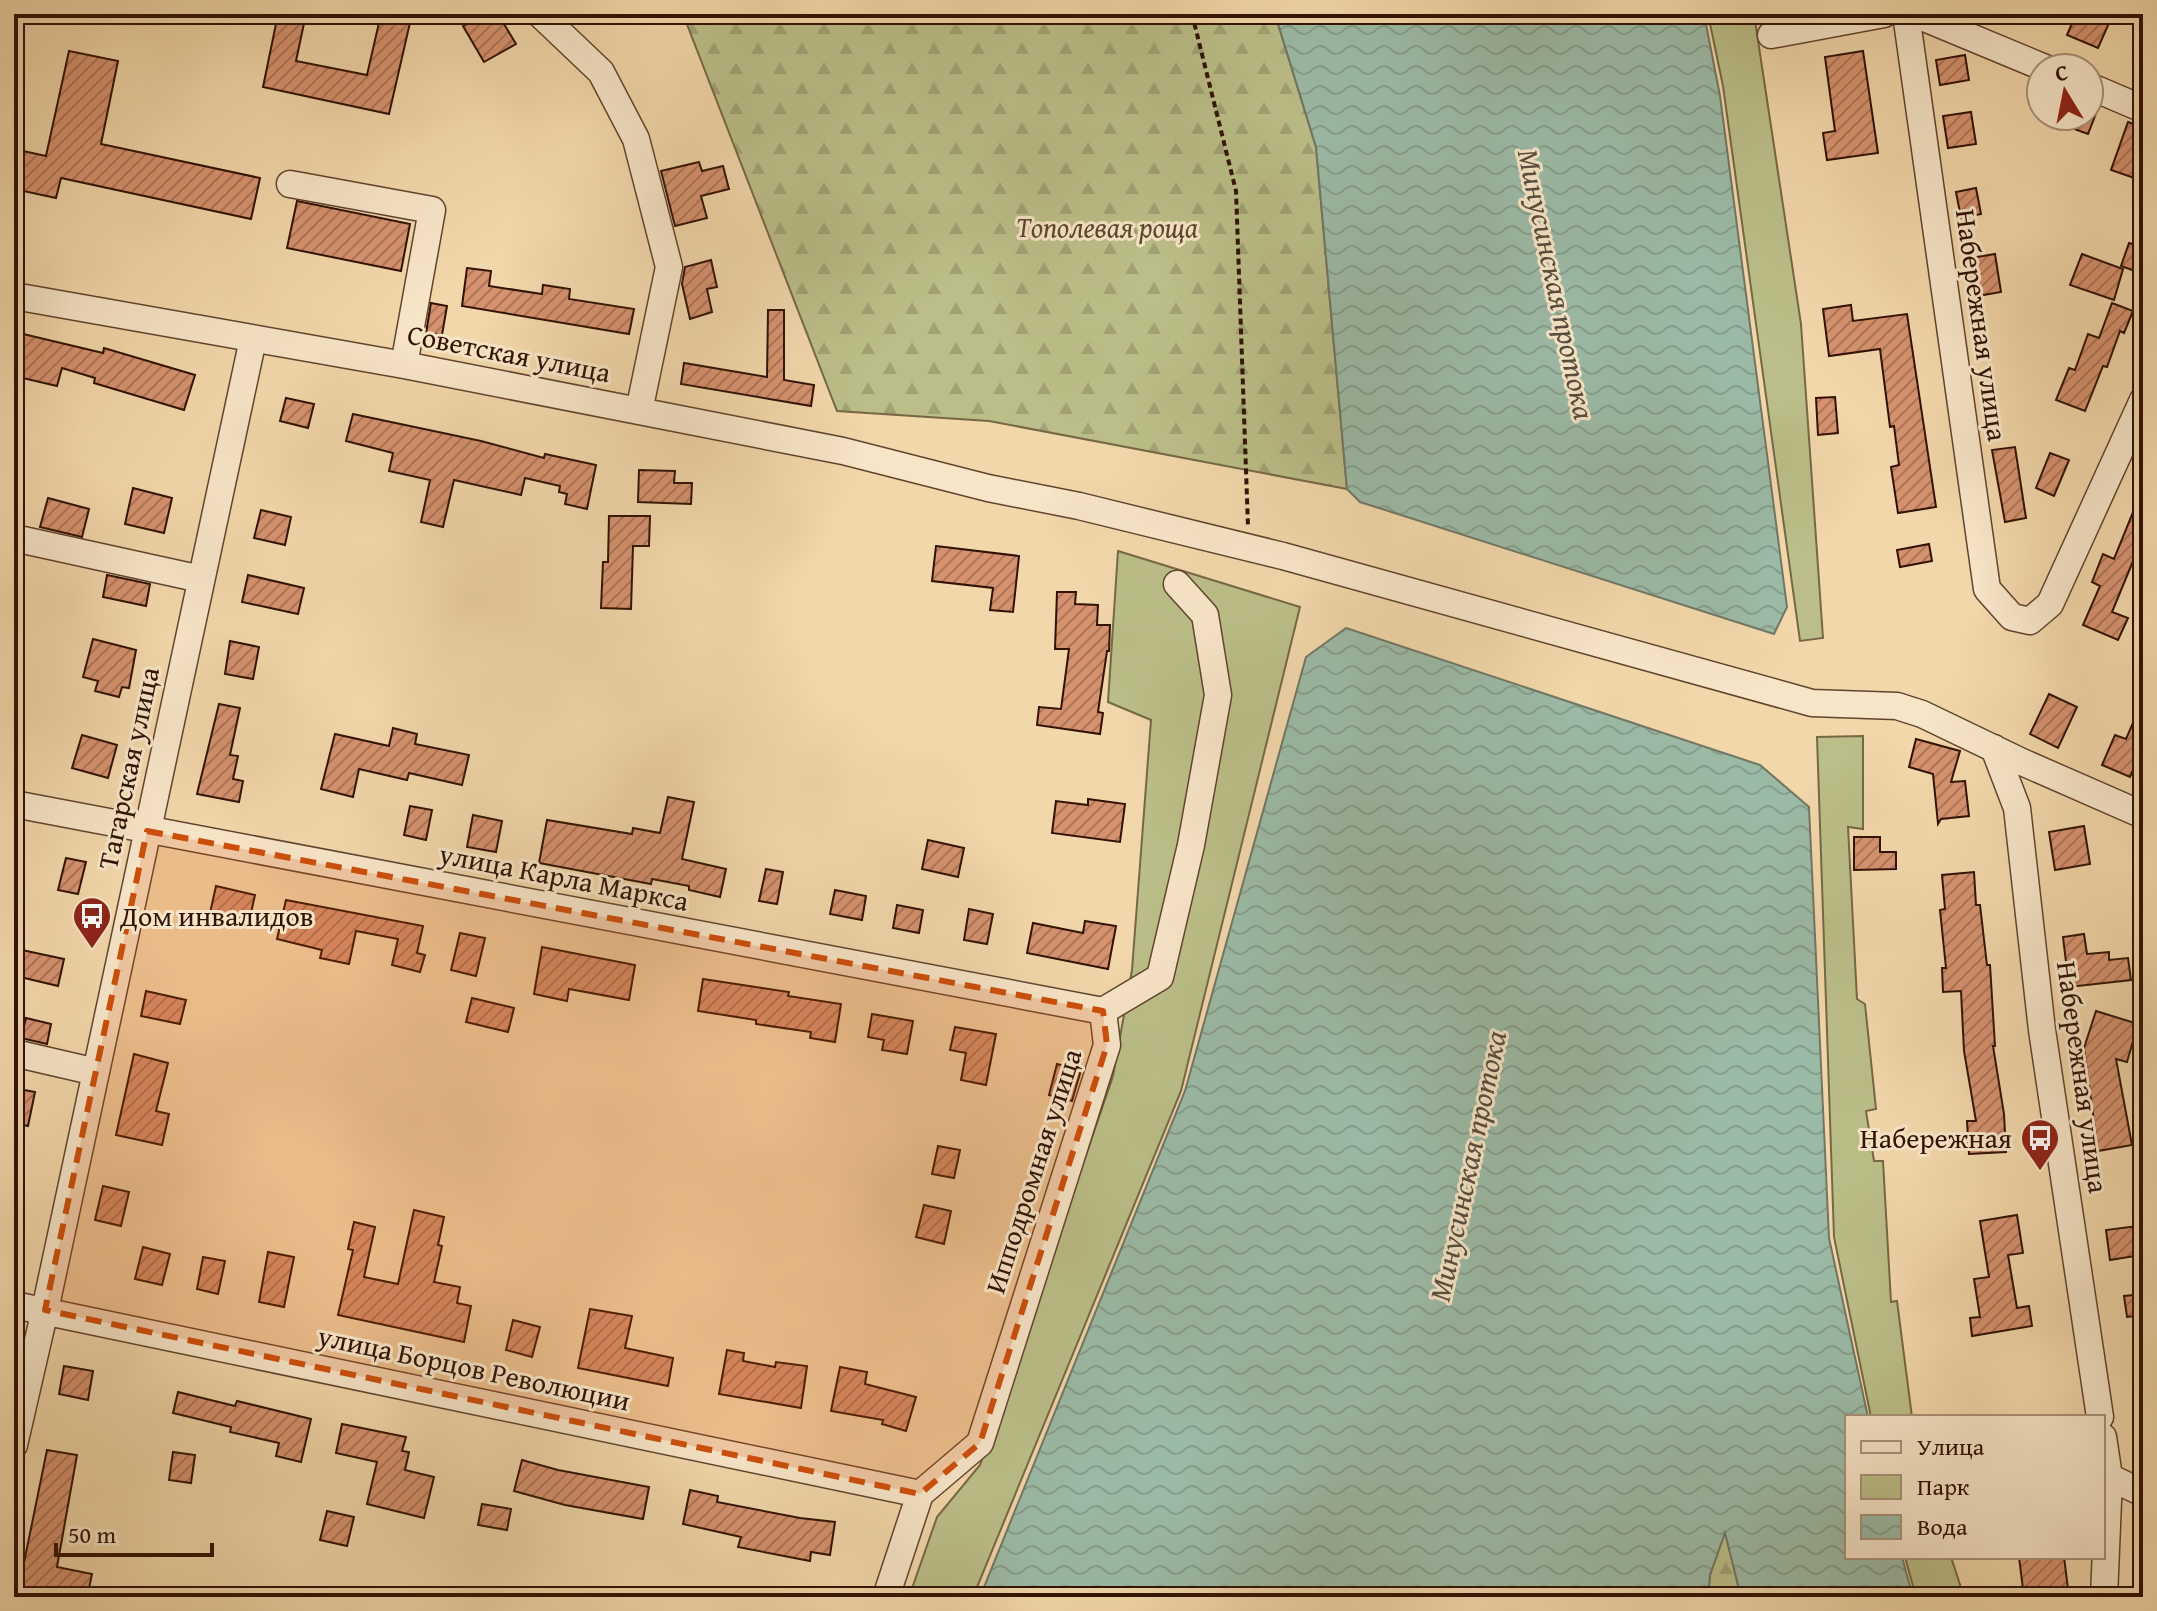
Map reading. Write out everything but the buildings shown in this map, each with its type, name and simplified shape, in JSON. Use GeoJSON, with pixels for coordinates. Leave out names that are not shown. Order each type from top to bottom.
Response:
{"type":"FeatureCollection","features":[{"type":"Feature","properties":{"kind":"street"},"geometry":{"type":"LineString","coordinates":[[540,14],[601,72],[636,139],[669,267],[639,411]]}},
{"type":"Feature","properties":{"kind":"street"},"geometry":{"type":"LineString","coordinates":[[1771,35],[1884,14]]}},
{"type":"Feature","properties":{"kind":"street","name":"Набережная улица"},"geometry":{"type":"LineString","coordinates":[[1906,14],[1987,589],[2012,617],[2030,621],[2050,604],[2136,439]]}},
{"type":"Feature","properties":{"kind":"street"},"geometry":{"type":"LineString","coordinates":[[1915,14],[2025,60]]}},
{"type":"Feature","properties":{"kind":"street"},"geometry":{"type":"LineString","coordinates":[[2105,93],[2143,109]]}},
{"type":"Feature","properties":{"kind":"street"},"geometry":{"type":"LineString","coordinates":[[290,184],[432,210],[404,365]]}},
{"type":"Feature","properties":{"kind":"street","name":"Советская улица"},"geometry":{"type":"LineString","coordinates":[[14,296],[404,365],[843,451],[988,488],[1079,506],[1283,556],[1812,703],[1897,706],[1922,714],[2143,815]]}},
{"type":"Feature","properties":{"kind":"street","name":"Тагарская улица"},"geometry":{"type":"LineString","coordinates":[[14,1445],[253,339]]}},
{"type":"Feature","properties":{"kind":"street"},"geometry":{"type":"LineString","coordinates":[[2136,439],[2143,400]]}},
{"type":"Feature","properties":{"kind":"street"},"geometry":{"type":"LineString","coordinates":[[14,538],[201,579]]}},
{"type":"Feature","properties":{"kind":"street"},"geometry":{"type":"LineString","coordinates":[[1103,1011],[1160,977],[1191,845],[1218,695],[1205,615],[1177,584]]}},
{"type":"Feature","properties":{"kind":"street","name":"Набережная улица"},"geometry":{"type":"LineString","coordinates":[[1994,748],[2017,808],[2042,1030],[2100,1415]]}},
{"type":"Feature","properties":{"kind":"street"},"geometry":{"type":"LineString","coordinates":[[2017,808],[2053,775]]}},
{"type":"Feature","properties":{"kind":"street","name":"улица Карла Маркса"},"geometry":{"type":"LineString","coordinates":[[14,804],[1103,1011]]}},
{"type":"Feature","properties":{"kind":"street","name":"Ипподромная улица"},"geometry":{"type":"LineString","coordinates":[[920,1494],[980,1443],[1107,1045],[1103,1011]]}},
{"type":"Feature","properties":{"kind":"street"},"geometry":{"type":"LineString","coordinates":[[14,1053],[96,1072]]}},
{"type":"Feature","properties":{"kind":"street","name":"улица Борцов Революции"},"geometry":{"type":"LineString","coordinates":[[14,1305],[920,1494]]}},
{"type":"Feature","properties":{"kind":"street"},"geometry":{"type":"LineString","coordinates":[[2104,1597],[2109,1477],[2105,1450]]}},
{"type":"Feature","properties":{"kind":"street"},"geometry":{"type":"LineString","coordinates":[[2109,1477],[2143,1493]]}},
{"type":"Feature","properties":{"kind":"street"},"geometry":{"type":"LineString","coordinates":[[886,1597],[920,1494]]}},
{"type":"Feature","properties":{"kind":"path"},"geometry":{"type":"LineString","coordinates":[[1192,14],[1236,191],[1249,548]]}},
{"type":"Feature","properties":{"kind":"highlighted area"},"geometry":{"type":"Polygon","coordinates":[[[147,831],[1103,1011],[1107,1045],[980,1443],[920,1494],[45,1310],[147,831]]]}},
{"type":"Feature","properties":{"kind":"green space","name":"Тополевая роща"},"geometry":{"type":"Polygon","coordinates":[[[683,14],[1275,14],[1316,147],[1347,489],[989,421],[837,411],[683,14]]]}},
{"type":"Feature","properties":{"kind":"green space"},"geometry":{"type":"Polygon","coordinates":[[[1708,14],[1754,14],[1801,324],[1823,638],[1800,641],[1723,86],[1708,14]]]}},
{"type":"Feature","properties":{"kind":"green space"},"geometry":{"type":"Polygon","coordinates":[[[1118,551],[1300,607],[1181,1091],[973,1597],[909,1597],[937,1517],[980,1465],[1113,1076],[1132,970],[1151,720],[1108,702],[1118,551]]]}},
{"type":"Feature","properties":{"kind":"green space"},"geometry":{"type":"Polygon","coordinates":[[[1863,736],[1863,829],[1848,827],[1857,999],[1865,1004],[1876,1109],[1866,1111],[1874,1161],[1883,1161],[1891,1302],[1897,1301],[1912,1415],[1871,1415],[1834,1237],[1817,737],[1863,736]]]}},
{"type":"Feature","properties":{"kind":"green space"},"geometry":{"type":"Polygon","coordinates":[[[1725,1531],[1741,1597],[1708,1597],[1710,1575],[1725,1531]]]}},
{"type":"Feature","properties":{"kind":"green space"},"geometry":{"type":"Polygon","coordinates":[[[1906,1559],[1952,1559],[1964,1597],[1916,1597],[1906,1559]]]}},
{"type":"Feature","properties":{"kind":"water","name":"Минусинская протока"},"geometry":{"type":"Polygon","coordinates":[[[1275,14],[1704,14],[1720,96],[1787,607],[1774,634],[1360,502],[1347,489],[1316,147],[1275,14]]]}},
{"type":"Feature","properties":{"kind":"water","name":"Минусинская протока"},"geometry":{"type":"Polygon","coordinates":[[[1346,628],[1760,765],[1809,807],[1829,1238],[1868,1415],[1845,1415],[1845,1559],[1903,1559],[1913,1597],[1741,1597],[1725,1533],[1710,1575],[1708,1597],[980,1597],[1185,1091],[1306,657],[1346,628]]]}},
{"type":"Feature","properties":{"kind":"place","name":"Дом инвалидов"},"geometry":{"type":"Point","coordinates":[92,950]}},
{"type":"Feature","properties":{"kind":"place","name":"Набережная"},"geometry":{"type":"Point","coordinates":[2040,1172]}}]}
